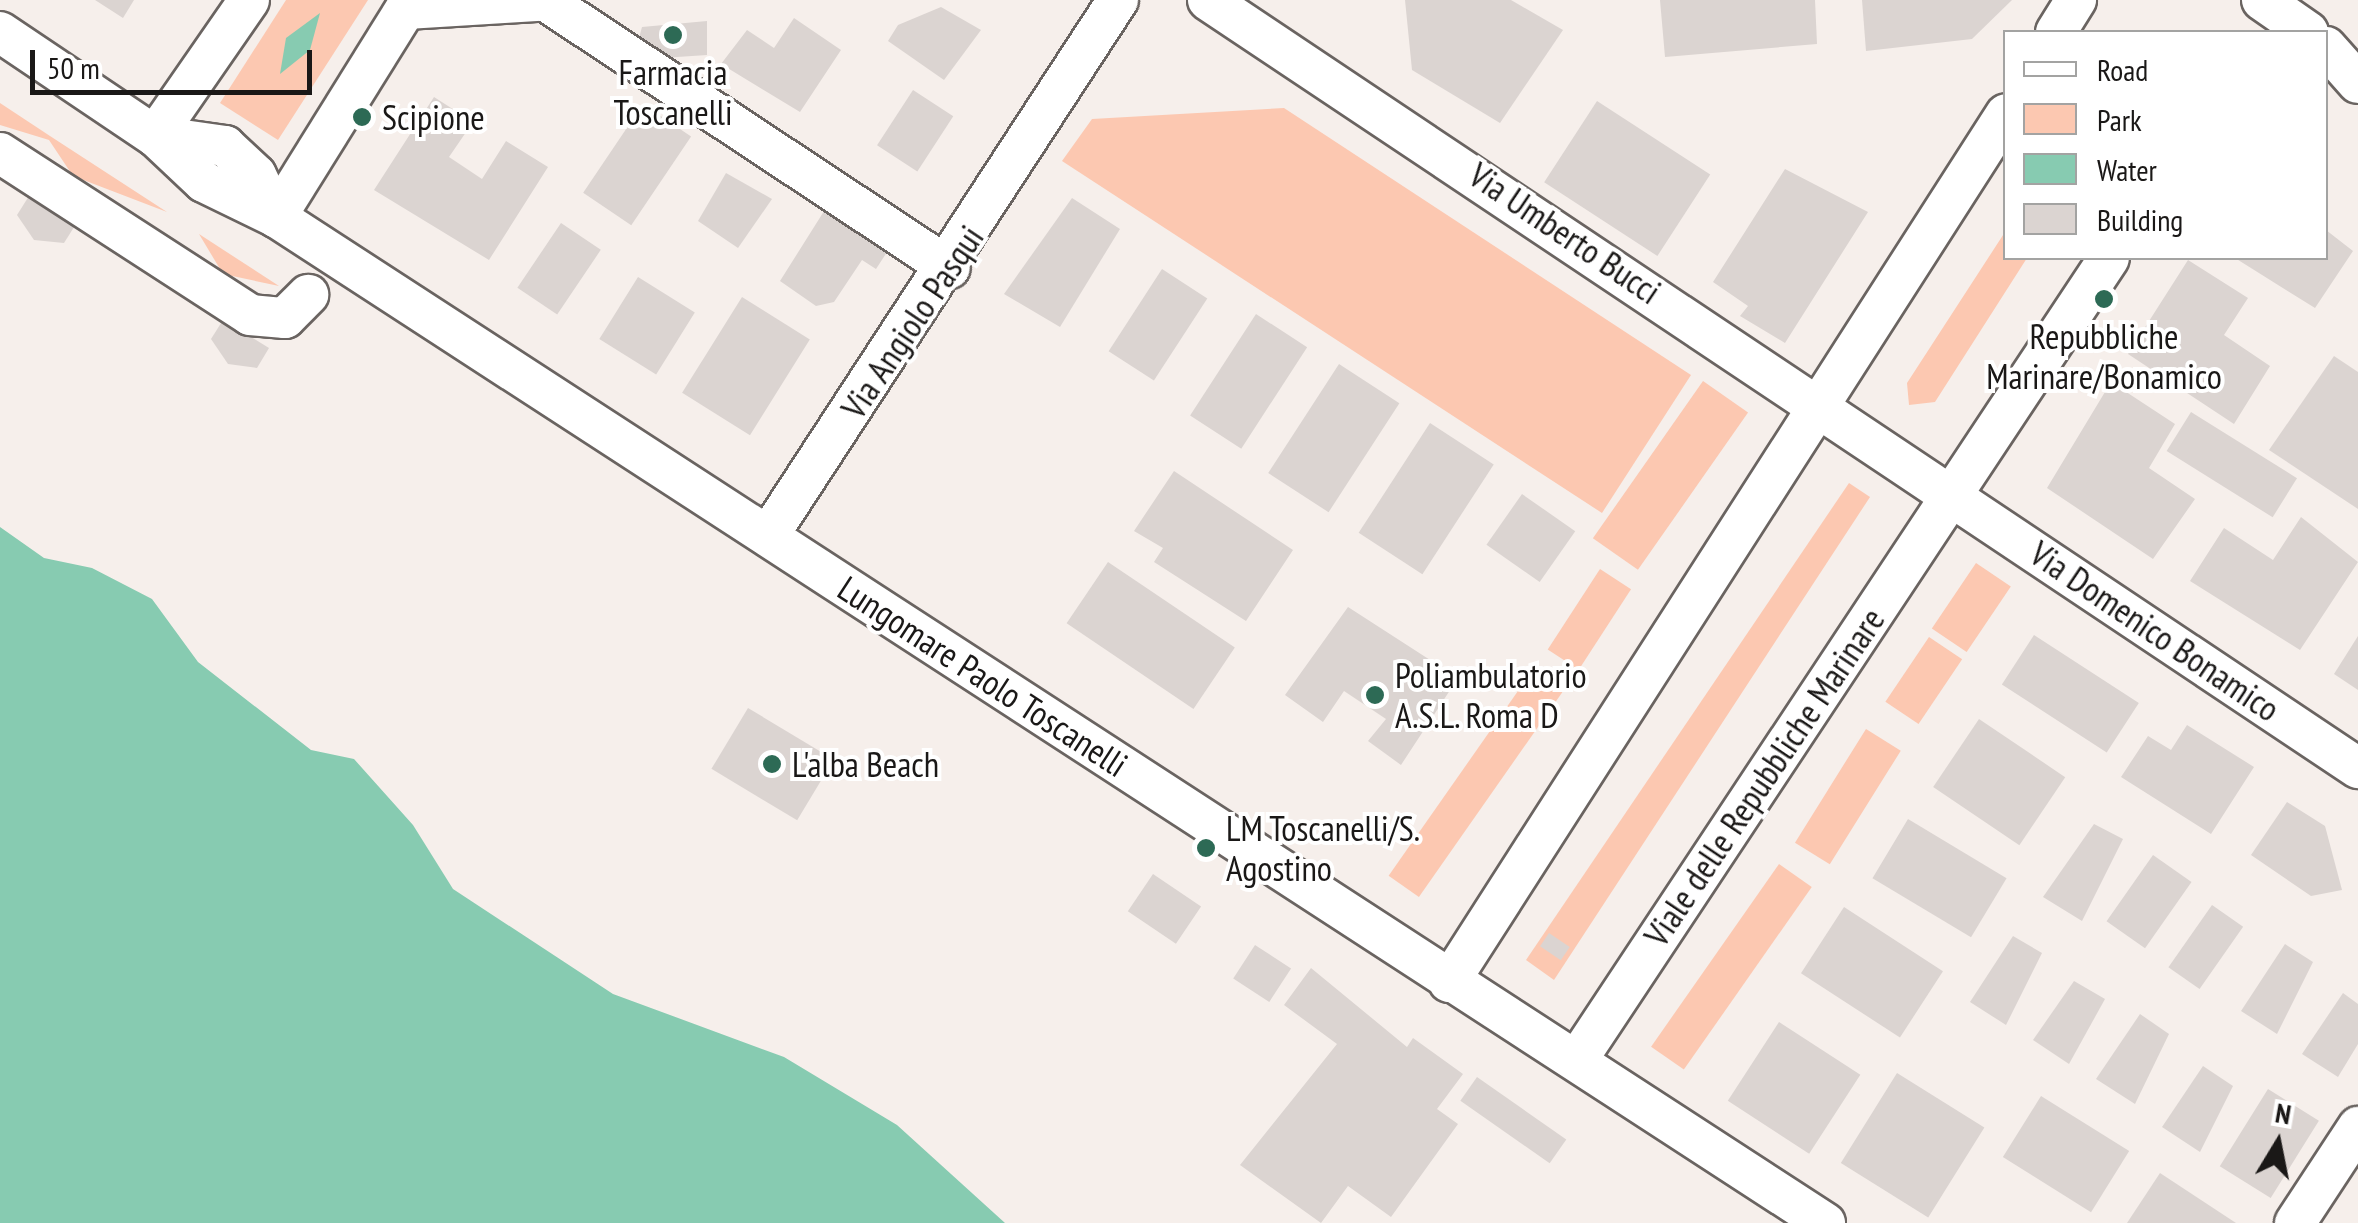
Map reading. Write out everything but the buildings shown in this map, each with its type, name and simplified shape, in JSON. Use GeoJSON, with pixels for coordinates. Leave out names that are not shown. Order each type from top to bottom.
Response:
{"type":"FeatureCollection","features":[{"type":"Feature","properties":{"kind":"street"},"geometry":{"type":"LineString","coordinates":[[0,32],[155,136],[249,0]]}},
{"type":"Feature","properties":{"kind":"street"},"geometry":{"type":"LineString","coordinates":[[276,217],[409,4],[554,0]]}},
{"type":"Feature","properties":{"kind":"street","name":"Via Angiolo Pasqui"},"geometry":{"type":"LineString","coordinates":[[768,536],[950,268],[1118,0]]}},
{"type":"Feature","properties":{"kind":"street","name":"Via Umberto Bucci"},"geometry":{"type":"LineString","coordinates":[[1208,0],[1306,58],[1824,408]]}},
{"type":"Feature","properties":{"kind":"street"},"geometry":{"type":"LineString","coordinates":[[2057,30],[2076,0]]}},
{"type":"Feature","properties":{"kind":"street"},"geometry":{"type":"LineString","coordinates":[[546,1],[950,268]]}},
{"type":"Feature","properties":{"kind":"street"},"geometry":{"type":"LineString","coordinates":[[2269,10],[2304,30]]}},
{"type":"Feature","properties":{"kind":"street"},"geometry":{"type":"LineString","coordinates":[[2328,49],[2358,83]]}},
{"type":"Feature","properties":{"kind":"street"},"geometry":{"type":"LineString","coordinates":[[1449,982],[1824,408],[2003,119]]}},
{"type":"Feature","properties":{"kind":"street","name":"Lungomare Paolo Toscanelli"},"geometry":{"type":"LineString","coordinates":[[155,136],[226,146],[256,176],[276,217],[1825,1223]]}},
{"type":"Feature","properties":{"kind":"street"},"geometry":{"type":"LineString","coordinates":[[0,153],[242,310],[285,318],[308,295]]}},
{"type":"Feature","properties":{"kind":"street","name":"Viale delle Repubbliche Marinare"},"geometry":{"type":"LineString","coordinates":[[1577,1060],[2108,260]]}},
{"type":"Feature","properties":{"kind":"street"},"geometry":{"type":"LineString","coordinates":[[1824,408],[1952,494]]}},
{"type":"Feature","properties":{"kind":"street","name":"Via Domenico Bonamico"},"geometry":{"type":"LineString","coordinates":[[1952,494],[2358,768]]}},
{"type":"Feature","properties":{"kind":"street"},"geometry":{"type":"LineString","coordinates":[[2295,1223],[2358,1126]]}},
{"type":"Feature","properties":{"kind":"green space"},"geometry":{"type":"Polygon","coordinates":[[[286,0],[368,0],[278,140],[220,103],[286,0]]]}},
{"type":"Feature","properties":{"kind":"green space"},"geometry":{"type":"Polygon","coordinates":[[[0,103],[167,212],[73,176],[49,140],[0,125],[0,103]]]}},
{"type":"Feature","properties":{"kind":"green space"},"geometry":{"type":"Polygon","coordinates":[[[1284,108],[1691,375],[1602,513],[1062,161],[1092,119],[1284,108]]]}},
{"type":"Feature","properties":{"kind":"green space"},"geometry":{"type":"Polygon","coordinates":[[[199,234],[279,286],[223,274],[199,234]]]}},
{"type":"Feature","properties":{"kind":"green space"},"geometry":{"type":"Polygon","coordinates":[[[2003,235],[2003,260],[2026,260],[1935,402],[1909,405],[1907,383],[2003,235]]]}},
{"type":"Feature","properties":{"kind":"green space"},"geometry":{"type":"Polygon","coordinates":[[[1703,381],[1748,413],[1638,570],[1593,538],[1703,381]]]}},
{"type":"Feature","properties":{"kind":"green space"},"geometry":{"type":"Polygon","coordinates":[[[1849,483],[1870,497],[1554,980],[1526,960],[1849,483]]]}},
{"type":"Feature","properties":{"kind":"green space"},"geometry":{"type":"Polygon","coordinates":[[[1976,563],[2011,586],[1967,652],[1932,628],[1976,563]]]}},
{"type":"Feature","properties":{"kind":"green space"},"geometry":{"type":"Polygon","coordinates":[[[1600,569],[1631,589],[1579,670],[1548,650],[1600,569]]]}},
{"type":"Feature","properties":{"kind":"green space"},"geometry":{"type":"Polygon","coordinates":[[[1929,637],[1962,659],[1919,724],[1885,702],[1929,637]]]}},
{"type":"Feature","properties":{"kind":"green space"},"geometry":{"type":"Polygon","coordinates":[[[1532,671],[1562,692],[1419,897],[1389,876],[1532,671]]]}},
{"type":"Feature","properties":{"kind":"green space"},"geometry":{"type":"Polygon","coordinates":[[[1866,729],[1901,751],[1830,864],[1795,843],[1866,729]]]}},
{"type":"Feature","properties":{"kind":"green space"},"geometry":{"type":"Polygon","coordinates":[[[1779,864],[1812,887],[1684,1070],[1651,1047],[1779,864]]]}},
{"type":"Feature","properties":{"kind":"water"},"geometry":{"type":"Polygon","coordinates":[[[320,13],[310,50],[280,74],[286,38],[320,13]]]}},
{"type":"Feature","properties":{"kind":"water"},"geometry":{"type":"Polygon","coordinates":[[[0,527],[44,558],[92,568],[152,599],[198,662],[311,750],[354,759],[413,825],[453,889],[613,994],[784,1057],[897,1125],[1005,1223],[0,1223],[0,527]]]}},
{"type":"Feature","properties":{"kind":"place","name":"Farmacia Toscanelli"},"geometry":{"type":"Point","coordinates":[673,35]}},
{"type":"Feature","properties":{"kind":"place","name":"Scipione"},"geometry":{"type":"Point","coordinates":[362,117]}},
{"type":"Feature","properties":{"kind":"place","name":"Repubbliche Marinare/Bonamico"},"geometry":{"type":"Point","coordinates":[2104,299]}},
{"type":"Feature","properties":{"kind":"place","name":"Poliambulatorio A.S.L. Roma D"},"geometry":{"type":"Point","coordinates":[1375,695]}},
{"type":"Feature","properties":{"kind":"place","name":"L'alba Beach"},"geometry":{"type":"Point","coordinates":[772,764]}},
{"type":"Feature","properties":{"kind":"place","name":"LM Toscanelli/S. Agostino"},"geometry":{"type":"Point","coordinates":[1206,848]}}]}
